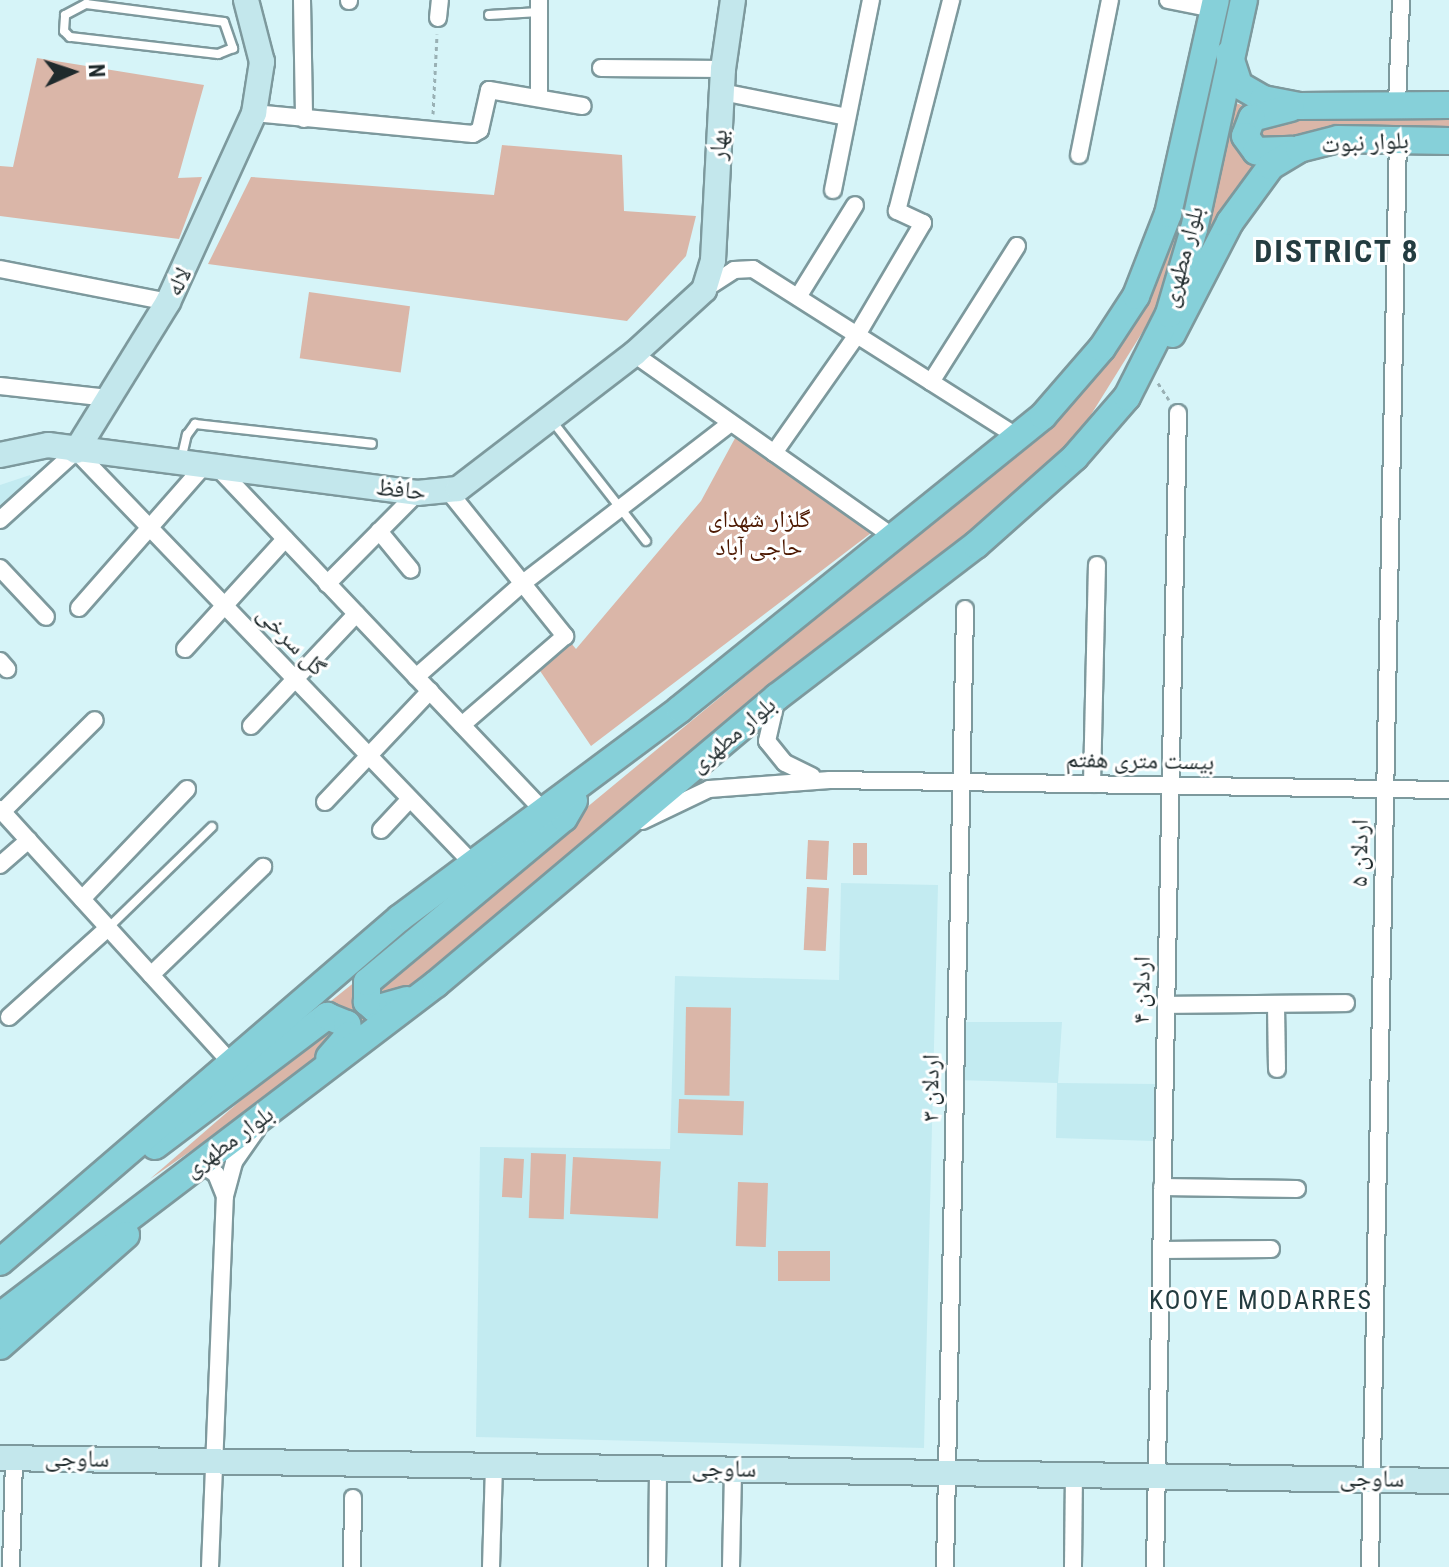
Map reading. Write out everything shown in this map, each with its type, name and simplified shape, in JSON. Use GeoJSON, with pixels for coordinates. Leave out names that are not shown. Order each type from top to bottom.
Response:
{"type":"FeatureCollection","features":[{"type":"Feature","properties":{"kind":"main road","name":"بلوار مطهری"},"geometry":{"type":"LineString","coordinates":[[0,1316],[436,984],[777,697],[976,545],[1075,457],[1127,397],[1169,314],[1190,243],[1229,54],[1244,0]]}},
{"type":"Feature","properties":{"kind":"main road","name":"بلوار مطهری"},"geometry":{"type":"LineString","coordinates":[[0,1262],[230,1062],[472,863],[588,778],[1019,438],[1102,348],[1136,296],[1168,214],[1215,4]]}},
{"type":"Feature","properties":{"kind":"main road"},"geometry":{"type":"LineString","coordinates":[[1229,54],[1246,91],[1299,106]]}},
{"type":"Feature","properties":{"kind":"main road","name":"بلوار نبوت"},"geometry":{"type":"LineString","coordinates":[[1299,106],[1449,105]]}},
{"type":"Feature","properties":{"kind":"main road"},"geometry":{"type":"LineString","coordinates":[[1299,106],[1252,118],[1245,136],[1250,147],[1262,152],[1299,149]]}},
{"type":"Feature","properties":{"kind":"main road","name":"بلوار نبوت"},"geometry":{"type":"LineString","coordinates":[[1127,397],[1189,308],[1247,193],[1271,166],[1299,149],[1338,139],[1449,141]]}},
{"type":"Feature","properties":{"kind":"main road"},"geometry":{"type":"LineString","coordinates":[[436,984],[384,1009],[367,1002],[367,982],[564,818],[588,778]]}},
{"type":"Feature","properties":{"kind":"main road"},"geometry":{"type":"LineString","coordinates":[[61,1209],[195,1118],[316,1021],[340,1018],[347,1024],[346,1043],[293,1094]]}},
{"type":"Feature","properties":{"kind":"main road"},"geometry":{"type":"LineString","coordinates":[[0,1346],[95,1266],[156,1196]]}},
{"type":"Feature","properties":{"kind":"street","name":"لاله"},"geometry":{"type":"LineString","coordinates":[[0,520],[76,451],[168,302],[254,113],[262,62],[246,0]]}},
{"type":"Feature","properties":{"kind":"street"},"geometry":{"type":"LineString","coordinates":[[302,0],[304,119]]}},
{"type":"Feature","properties":{"kind":"street"},"geometry":{"type":"LineString","coordinates":[[438,18],[440,0]]}},
{"type":"Feature","properties":{"kind":"street","name":"بهار"},"geometry":{"type":"LineString","coordinates":[[704,290],[713,260],[723,81],[733,0]]}},
{"type":"Feature","properties":{"kind":"street"},"geometry":{"type":"LineString","coordinates":[[833,190],[871,0]]}},
{"type":"Feature","properties":{"kind":"street"},"geometry":{"type":"LineString","coordinates":[[774,453],[857,335],[923,223],[897,211],[951,0]]}},
{"type":"Feature","properties":{"kind":"street"},"geometry":{"type":"LineString","coordinates":[[1079,155],[1110,0]]}},
{"type":"Feature","properties":{"kind":"street"},"geometry":{"type":"LineString","coordinates":[[1168,0],[1215,4]]}},
{"type":"Feature","properties":{"kind":"street"},"geometry":{"type":"LineString","coordinates":[[1397,105],[1401,0]]}},
{"type":"Feature","properties":{"kind":"street"},"geometry":{"type":"LineString","coordinates":[[539,6],[539,98]]}},
{"type":"Feature","properties":{"kind":"street"},"geometry":{"type":"LineString","coordinates":[[601,68],[723,81],[847,117]]}},
{"type":"Feature","properties":{"kind":"street"},"geometry":{"type":"LineString","coordinates":[[254,113],[473,134],[480,130],[489,90],[583,106]]}},
{"type":"Feature","properties":{"kind":"street","name":"اردلان ۵"},"geometry":{"type":"LineString","coordinates":[[1370,1567],[1398,140]]}},
{"type":"Feature","properties":{"kind":"street"},"geometry":{"type":"LineString","coordinates":[[798,297],[855,205]]}},
{"type":"Feature","properties":{"kind":"street"},"geometry":{"type":"LineString","coordinates":[[931,382],[1017,246]]}},
{"type":"Feature","properties":{"kind":"street"},"geometry":{"type":"LineString","coordinates":[[704,290],[745,268],[798,297],[1019,438]]}},
{"type":"Feature","properties":{"kind":"street"},"geometry":{"type":"LineString","coordinates":[[0,269],[168,302]]}},
{"type":"Feature","properties":{"kind":"street","name":"حافظ"},"geometry":{"type":"LineString","coordinates":[[0,455],[48,445],[417,493],[450,493],[634,354],[704,290]]}},
{"type":"Feature","properties":{"kind":"street"},"geometry":{"type":"LineString","coordinates":[[634,354],[893,537]]}},
{"type":"Feature","properties":{"kind":"street"},"geometry":{"type":"LineString","coordinates":[[0,386],[108,398]]}},
{"type":"Feature","properties":{"kind":"street","name":"اردلان ۴"},"geometry":{"type":"LineString","coordinates":[[1155,1567],[1178,413]]}},
{"type":"Feature","properties":{"kind":"street"},"geometry":{"type":"LineString","coordinates":[[416,677],[523,583],[731,423]]}},
{"type":"Feature","properties":{"kind":"street"},"geometry":{"type":"LineString","coordinates":[[0,468],[76,451]]}},
{"type":"Feature","properties":{"kind":"street","name":"گل سرخی"},"geometry":{"type":"LineString","coordinates":[[76,451],[472,863]]}},
{"type":"Feature","properties":{"kind":"street"},"geometry":{"type":"LineString","coordinates":[[79,608],[200,467],[285,539],[544,811]]}},
{"type":"Feature","properties":{"kind":"street"},"geometry":{"type":"LineString","coordinates":[[327,584],[417,493]]}},
{"type":"Feature","properties":{"kind":"street"},"geometry":{"type":"LineString","coordinates":[[450,493],[565,636],[462,725]]}},
{"type":"Feature","properties":{"kind":"street"},"geometry":{"type":"LineString","coordinates":[[379,531],[411,570]]}},
{"type":"Feature","properties":{"kind":"street"},"geometry":{"type":"LineString","coordinates":[[185,649],[285,539]]}},
{"type":"Feature","properties":{"kind":"street"},"geometry":{"type":"LineString","coordinates":[[1092,784],[1097,565]]}},
{"type":"Feature","properties":{"kind":"street"},"geometry":{"type":"LineString","coordinates":[[0,568],[46,617]]}},
{"type":"Feature","properties":{"kind":"street","name":"اردلان ۳"},"geometry":{"type":"LineString","coordinates":[[945,1567],[965,609]]}},
{"type":"Feature","properties":{"kind":"street"},"geometry":{"type":"LineString","coordinates":[[251,726],[356,614]]}},
{"type":"Feature","properties":{"kind":"street"},"geometry":{"type":"LineString","coordinates":[[325,802],[430,691]]}},
{"type":"Feature","properties":{"kind":"street"},"geometry":{"type":"LineString","coordinates":[[777,697],[767,728],[772,752],[799,773],[830,780]]}},
{"type":"Feature","properties":{"kind":"street"},"geometry":{"type":"LineString","coordinates":[[95,720],[1,810],[230,1062]]}},
{"type":"Feature","properties":{"kind":"street"},"geometry":{"type":"LineString","coordinates":[[616,834],[709,789],[830,780]]}},
{"type":"Feature","properties":{"kind":"street","name":"بیست متری هفتم"},"geometry":{"type":"LineString","coordinates":[[830,780],[1449,790]]}},
{"type":"Feature","properties":{"kind":"street"},"geometry":{"type":"LineString","coordinates":[[82,899],[187,789]]}},
{"type":"Feature","properties":{"kind":"street"},"geometry":{"type":"LineString","coordinates":[[381,830],[410,799]]}},
{"type":"Feature","properties":{"kind":"street"},"geometry":{"type":"LineString","coordinates":[[0,865],[29,840]]}},
{"type":"Feature","properties":{"kind":"street"},"geometry":{"type":"LineString","coordinates":[[151,975],[263,867]]}},
{"type":"Feature","properties":{"kind":"street"},"geometry":{"type":"LineString","coordinates":[[9,1017],[108,928]]}},
{"type":"Feature","properties":{"kind":"street"},"geometry":{"type":"LineString","coordinates":[[1166,1005],[1346,1003]]}},
{"type":"Feature","properties":{"kind":"street"},"geometry":{"type":"LineString","coordinates":[[1276,1005],[1277,1069]]}},
{"type":"Feature","properties":{"kind":"street"},"geometry":{"type":"LineString","coordinates":[[210,1567],[225,1196],[234,1162],[270,1113]]}},
{"type":"Feature","properties":{"kind":"street"},"geometry":{"type":"LineString","coordinates":[[187,1171],[205,1167],[216,1174],[225,1196]]}},
{"type":"Feature","properties":{"kind":"street"},"geometry":{"type":"LineString","coordinates":[[1162,1187],[1297,1189]]}},
{"type":"Feature","properties":{"kind":"street"},"geometry":{"type":"LineString","coordinates":[[1161,1250],[1271,1249]]}},
{"type":"Feature","properties":{"kind":"street"},"geometry":{"type":"LineString","coordinates":[[7,1458],[11,1567]]}},
{"type":"Feature","properties":{"kind":"street","name":"ساوجی"},"geometry":{"type":"LineString","coordinates":[[7,1458],[1449,1481]]}},
{"type":"Feature","properties":{"kind":"street"},"geometry":{"type":"LineString","coordinates":[[491,1567],[494,1466]]}},
{"type":"Feature","properties":{"kind":"street"},"geometry":{"type":"LineString","coordinates":[[657,1567],[658,1468]]}},
{"type":"Feature","properties":{"kind":"street"},"geometry":{"type":"LineString","coordinates":[[731,1567],[733,1469]]}},
{"type":"Feature","properties":{"kind":"street"},"geometry":{"type":"LineString","coordinates":[[1073,1567],[1074,1475]]}},
{"type":"Feature","properties":{"kind":"street"},"geometry":{"type":"LineString","coordinates":[[352,1567],[353,1498]]}},
{"type":"Feature","properties":{"kind":"lane"},"geometry":{"type":"LineString","coordinates":[[86,2],[224,22],[233,48],[218,54],[70,37],[64,31],[65,15],[86,2]]}},
{"type":"Feature","properties":{"kind":"lane"},"geometry":{"type":"LineString","coordinates":[[489,15],[539,6]]}},
{"type":"Feature","properties":{"kind":"lane"},"geometry":{"type":"LineString","coordinates":[[550,418],[646,541]]}},
{"type":"Feature","properties":{"kind":"lane"},"geometry":{"type":"LineString","coordinates":[[200,467],[187,435],[195,424],[372,444]]}},
{"type":"Feature","properties":{"kind":"lane"},"geometry":{"type":"LineString","coordinates":[[108,928],[212,827]]}},
{"type":"Feature","properties":{"kind":"path"},"geometry":{"type":"LineString","coordinates":[[432,130],[438,18]]}},
{"type":"Feature","properties":{"kind":"path"},"geometry":{"type":"LineString","coordinates":[[1149,368],[1178,413]]}},
{"type":"Feature","properties":{"kind":"shaded area"},"geometry":{"type":"Polygon","coordinates":[[[30,475],[34,482],[0,513],[0,485],[30,475]]]}},
{"type":"Feature","properties":{"kind":"shaded area"},"geometry":{"type":"Polygon","coordinates":[[[841,883],[938,885],[924,1448],[476,1437],[480,1147],[670,1149],[675,976],[839,980],[841,883]]]}},
{"type":"Feature","properties":{"kind":"shaded area"},"geometry":{"type":"Polygon","coordinates":[[[957,1022],[1062,1022],[1058,1083],[1156,1084],[1154,1141],[1056,1138],[1057,1083],[955,1080],[957,1022]]]}},
{"type":"Feature","properties":{"kind":"green space"},"geometry":{"type":"Polygon","coordinates":[[[37,58],[204,85],[178,178],[202,177],[179,239],[0,216],[0,166],[13,167],[37,58]]]}},
{"type":"Feature","properties":{"kind":"green space"},"geometry":{"type":"Polygon","coordinates":[[[1231,102],[1242,105],[1239,120],[1247,159],[1255,166],[1196,262],[1231,102]]]}},
{"type":"Feature","properties":{"kind":"green space"},"geometry":{"type":"Polygon","coordinates":[[[1273,119],[1449,120],[1449,128],[1328,128],[1265,144],[1258,140],[1257,125],[1273,119]]]}},
{"type":"Feature","properties":{"kind":"green space"},"geometry":{"type":"Polygon","coordinates":[[[1203,129],[1176,259],[1155,312],[1079,434],[996,514],[735,715],[405,990],[383,996],[379,979],[1046,428],[1091,380],[1198,130],[1203,129]]]}},
{"type":"Feature","properties":{"kind":"green space"},"geometry":{"type":"Polygon","coordinates":[[[502,145],[622,155],[624,211],[696,216],[686,256],[627,321],[208,264],[251,177],[494,195],[502,145]]]}},
{"type":"Feature","properties":{"kind":"green space"},"geometry":{"type":"Polygon","coordinates":[[[309,292],[410,306],[401,373],[300,358],[309,292]]]}},
{"type":"Feature","properties":{"kind":"green space","name":"گلزار شهدای حاجی آباد"},"geometry":{"type":"Polygon","coordinates":[[[740,429],[871,533],[591,746],[534,662],[565,636],[576,649],[701,501],[740,429]]]}},
{"type":"Feature","properties":{"kind":"green space"},"geometry":{"type":"Polygon","coordinates":[[[808,840],[829,841],[827,880],[806,879],[808,840]]]}},
{"type":"Feature","properties":{"kind":"green space"},"geometry":{"type":"Polygon","coordinates":[[[853,843],[867,843],[867,875],[853,875],[853,843]]]}},
{"type":"Feature","properties":{"kind":"green space"},"geometry":{"type":"Polygon","coordinates":[[[807,887],[829,888],[826,951],[804,950],[807,887]]]}},
{"type":"Feature","properties":{"kind":"green space"},"geometry":{"type":"Polygon","coordinates":[[[361,977],[376,1023],[362,1033],[316,1013],[361,977]]]}},
{"type":"Feature","properties":{"kind":"green space"},"geometry":{"type":"Polygon","coordinates":[[[686,1007],[731,1008],[729,1096],[684,1095],[686,1007]]]}},
{"type":"Feature","properties":{"kind":"green space"},"geometry":{"type":"Polygon","coordinates":[[[327,1026],[337,1031],[314,1067],[150,1179],[327,1026]]]}},
{"type":"Feature","properties":{"kind":"green space"},"geometry":{"type":"Polygon","coordinates":[[[679,1099],[744,1101],[743,1135],[678,1133],[679,1099]]]}},
{"type":"Feature","properties":{"kind":"green space"},"geometry":{"type":"Polygon","coordinates":[[[531,1153],[566,1154],[564,1219],[529,1218],[531,1153]]]}},
{"type":"Feature","properties":{"kind":"green space"},"geometry":{"type":"Polygon","coordinates":[[[573,1157],[661,1162],[658,1219],[570,1214],[573,1157]]]}},
{"type":"Feature","properties":{"kind":"green space"},"geometry":{"type":"Polygon","coordinates":[[[504,1158],[524,1159],[522,1198],[502,1197],[504,1158]]]}},
{"type":"Feature","properties":{"kind":"green space"},"geometry":{"type":"Polygon","coordinates":[[[738,1182],[768,1183],[766,1247],[736,1246],[738,1182]]]}},
{"type":"Feature","properties":{"kind":"green space"},"geometry":{"type":"Polygon","coordinates":[[[778,1251],[830,1251],[830,1281],[778,1281],[778,1251]]]}},
{"type":"Feature","properties":{"kind":"district","name":"DISTRICT 8"},"geometry":{"type":"Point","coordinates":[1337,251]}},
{"type":"Feature","properties":{"kind":"district","name":"KOOYE MODARRES"},"geometry":{"type":"Point","coordinates":[1261,1301]}}]}
